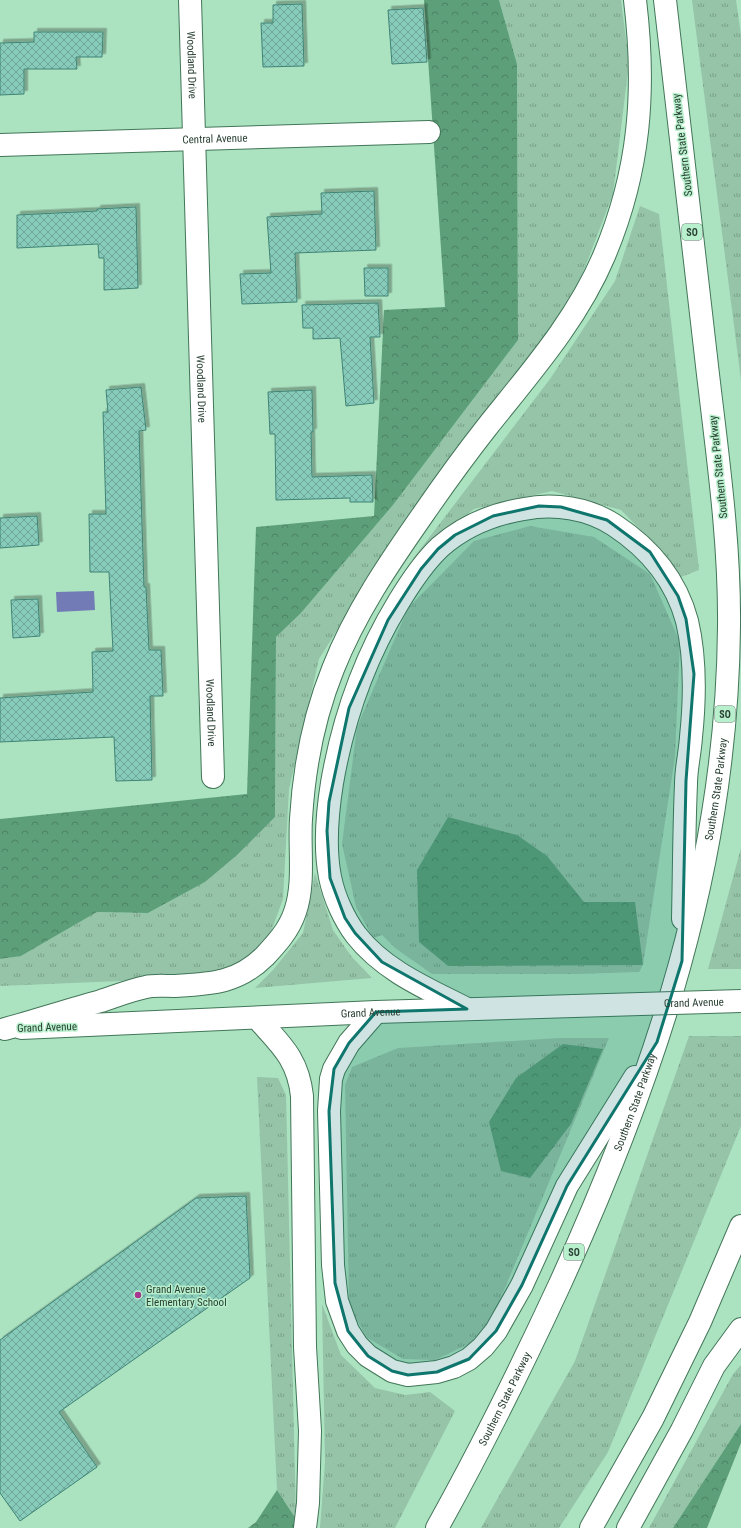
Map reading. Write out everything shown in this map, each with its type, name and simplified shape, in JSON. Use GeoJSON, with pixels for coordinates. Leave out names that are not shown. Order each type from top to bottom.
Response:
{"type":"FeatureCollection","features":[{"type":"Feature","properties":{"kind":"main road","name":"Woodland Drive"},"geometry":{"type":"LineString","coordinates":[[190,0],[213,777]]}},
{"type":"Feature","properties":{"kind":"main road"},"geometry":{"type":"LineString","coordinates":[[2,1029],[148,987],[206,984],[237,977],[250,969],[280,940],[296,910],[299,893],[301,846],[300,821],[313,732],[329,680],[343,645],[377,583],[416,524],[459,463],[553,343],[587,290],[606,251],[626,193],[633,164],[637,133],[640,69],[639,31],[635,0]]}},
{"type":"Feature","properties":{"kind":"main road","name":"Southern State Parkway"},"geometry":{"type":"LineString","coordinates":[[437,1528],[503,1404],[573,1255],[617,1152],[657,1042],[682,961],[709,844],[718,787],[727,683],[729,620],[728,571],[722,502],[665,0]]}},
{"type":"Feature","properties":{"kind":"main road","name":"Central Avenue"},"geometry":{"type":"LineString","coordinates":[[0,145],[429,132]]}},
{"type":"Feature","properties":{"kind":"main road"},"geometry":{"type":"LineString","coordinates":[[467,1009],[418,984],[382,962],[368,950],[355,933],[345,918],[330,878],[327,831],[329,802],[349,708],[373,648],[403,594],[438,549],[455,535],[493,516],[516,510],[539,506],[561,507],[585,512],[607,520],[629,534],[650,552],[666,574],[678,596],[686,619],[692,646],[694,674],[694,698],[686,781],[682,961]]}},
{"type":"Feature","properties":{"kind":"main road","name":"Grand Avenue"},"geometry":{"type":"LineString","coordinates":[[2,1029],[376,1012],[741,1001]]}},
{"type":"Feature","properties":{"kind":"main road"},"geometry":{"type":"LineString","coordinates":[[376,1012],[349,1043],[334,1069],[331,1079],[329,1111],[335,1283],[341,1315],[348,1331],[357,1345],[379,1365],[392,1371],[408,1374],[437,1372],[454,1367],[469,1359],[483,1347],[496,1331],[522,1285],[567,1186],[657,1042]]}},
{"type":"Feature","properties":{"kind":"main road"},"geometry":{"type":"LineString","coordinates":[[257,1018],[292,1059],[300,1082],[302,1096],[305,1347],[310,1431],[308,1504],[305,1528]]}},
{"type":"Feature","properties":{"kind":"main road"},"geometry":{"type":"LineString","coordinates":[[590,1528],[653,1418],[700,1322],[741,1226]]}},
{"type":"Feature","properties":{"kind":"main road"},"geometry":{"type":"LineString","coordinates":[[628,1528],[679,1437],[714,1366],[741,1329]]}},
{"type":"Feature","properties":{"kind":"highlighted area"},"geometry":{"type":"Polygon","coordinates":[[[539,506],[561,507],[607,520],[650,552],[678,596],[686,619],[694,674],[686,781],[682,961],[657,1042],[567,1186],[522,1285],[496,1331],[469,1359],[437,1372],[408,1375],[392,1371],[368,1356],[348,1331],[335,1283],[329,1111],[334,1069],[349,1043],[376,1012],[467,1009],[382,962],[355,933],[345,918],[330,878],[327,831],[329,802],[349,708],[388,620],[421,569],[438,549],[455,535],[493,516],[539,506]]]}},
{"type":"Feature","properties":{"kind":"green space"},"geometry":{"type":"Polygon","coordinates":[[[424,0],[499,0],[517,64],[518,340],[393,505],[301,613],[276,637],[275,817],[237,855],[205,882],[148,913],[97,912],[21,956],[0,959],[0,819],[247,794],[256,527],[374,516],[384,310],[445,307],[424,0]]]}},
{"type":"Feature","properties":{"kind":"green space"},"geometry":{"type":"Polygon","coordinates":[[[499,0],[621,0],[629,63],[613,194],[568,312],[421,497],[319,659],[289,789],[283,899],[268,940],[237,967],[192,978],[0,986],[0,959],[21,956],[97,912],[148,913],[205,882],[275,817],[276,637],[301,613],[393,505],[518,340],[517,64],[499,0]]]}},
{"type":"Feature","properties":{"kind":"green space"},"geometry":{"type":"Polygon","coordinates":[[[692,0],[736,0],[741,35],[741,380],[692,0]]]}},
{"type":"Feature","properties":{"kind":"green space"},"geometry":{"type":"Polygon","coordinates":[[[640,206],[659,214],[699,570],[681,577],[662,552],[621,510],[552,491],[474,509],[412,560],[550,379],[615,281],[640,206]]]}},
{"type":"Feature","properties":{"kind":"green space"},"geometry":{"type":"Polygon","coordinates":[[[530,526],[594,537],[650,574],[680,642],[675,757],[643,965],[639,972],[578,974],[432,974],[395,948],[382,935],[373,938],[356,907],[342,844],[357,727],[408,608],[474,541],[530,526]]]}},
{"type":"Feature","properties":{"kind":"green space"},"geometry":{"type":"Polygon","coordinates":[[[448,817],[517,835],[547,856],[584,902],[635,902],[643,965],[448,966],[419,942],[417,870],[448,817]]]}},
{"type":"Feature","properties":{"kind":"green space"},"geometry":{"type":"Polygon","coordinates":[[[741,848],[741,969],[708,969],[741,848]]]}},
{"type":"Feature","properties":{"kind":"green space"},"geometry":{"type":"Polygon","coordinates":[[[315,873],[333,930],[351,956],[372,978],[255,988],[273,970],[303,933],[315,873]]]}},
{"type":"Feature","properties":{"kind":"green space"},"geometry":{"type":"Polygon","coordinates":[[[689,1036],[741,1036],[741,1126],[608,1452],[559,1528],[481,1528],[575,1361],[689,1036]]]}},
{"type":"Feature","properties":{"kind":"green space"},"geometry":{"type":"Polygon","coordinates":[[[559,1038],[609,1038],[490,1324],[469,1344],[435,1360],[403,1359],[366,1337],[349,1305],[345,1085],[352,1067],[398,1048],[559,1038]]]}},
{"type":"Feature","properties":{"kind":"green space"},"geometry":{"type":"Polygon","coordinates":[[[563,1044],[603,1049],[571,1124],[530,1178],[501,1171],[489,1122],[516,1078],[563,1044]]]}},
{"type":"Feature","properties":{"kind":"green space"},"geometry":{"type":"Polygon","coordinates":[[[257,1077],[278,1078],[286,1095],[296,1519],[277,1490],[257,1077]]]}},
{"type":"Feature","properties":{"kind":"green space"},"geometry":{"type":"Polygon","coordinates":[[[322,1304],[341,1355],[375,1388],[405,1395],[430,1392],[455,1411],[395,1528],[320,1528],[325,1462],[322,1304]]]}},
{"type":"Feature","properties":{"kind":"green space"},"geometry":{"type":"Polygon","coordinates":[[[741,1365],[741,1424],[673,1528],[649,1528],[733,1374],[741,1365]]]}},
{"type":"Feature","properties":{"kind":"green space"},"geometry":{"type":"Polygon","coordinates":[[[741,1424],[741,1443],[707,1528],[673,1528],[741,1424]]]}},
{"type":"Feature","properties":{"kind":"green space"},"geometry":{"type":"Polygon","coordinates":[[[277,1490],[296,1519],[294,1528],[248,1528],[256,1522],[277,1490]]]}},
{"type":"Feature","properties":{"kind":"water"},"geometry":{"type":"Polygon","coordinates":[[[94,591],[95,610],[57,612],[56,592],[94,591]]]}},
{"type":"Feature","properties":{"kind":"building"},"geometry":{"type":"Polygon","coordinates":[[[302,4],[304,66],[263,67],[261,23],[273,23],[273,5],[302,4]]]}},
{"type":"Feature","properties":{"kind":"building"},"geometry":{"type":"Polygon","coordinates":[[[423,8],[427,62],[392,64],[388,10],[423,8]]]}},
{"type":"Feature","properties":{"kind":"building"},"geometry":{"type":"Polygon","coordinates":[[[34,32],[103,32],[102,57],[76,57],[77,69],[24,69],[24,94],[0,95],[0,43],[34,42],[34,32]]]}},
{"type":"Feature","properties":{"kind":"building"},"geometry":{"type":"Polygon","coordinates":[[[374,191],[376,250],[295,253],[297,302],[242,304],[240,274],[271,273],[267,217],[322,214],[321,193],[374,191]]]}},
{"type":"Feature","properties":{"kind":"building"},"geometry":{"type":"Polygon","coordinates":[[[136,207],[138,288],[104,290],[104,258],[99,258],[98,244],[17,248],[17,215],[97,211],[97,209],[136,207]]]}},
{"type":"Feature","properties":{"kind":"building"},"geometry":{"type":"Polygon","coordinates":[[[364,268],[388,268],[388,296],[365,296],[364,268]]]}},
{"type":"Feature","properties":{"kind":"building"},"geometry":{"type":"Polygon","coordinates":[[[378,303],[380,337],[370,337],[374,403],[346,406],[340,338],[313,339],[313,328],[303,328],[302,305],[378,303]]]}},
{"type":"Feature","properties":{"kind":"building"},"geometry":{"type":"Polygon","coordinates":[[[141,387],[146,430],[139,431],[144,587],[146,587],[149,650],[161,650],[163,696],[150,696],[152,780],[116,781],[114,737],[0,742],[0,698],[93,692],[92,652],[113,651],[109,572],[90,572],[89,514],[106,514],[103,412],[108,412],[106,390],[141,387]]]}},
{"type":"Feature","properties":{"kind":"building"},"geometry":{"type":"Polygon","coordinates":[[[312,390],[312,477],[372,475],[373,502],[350,502],[350,498],[276,500],[275,434],[270,434],[268,392],[312,390]]]}},
{"type":"Feature","properties":{"kind":"building"},"geometry":{"type":"Polygon","coordinates":[[[37,516],[39,545],[0,548],[0,518],[37,516]]]}},
{"type":"Feature","properties":{"kind":"building"},"geometry":{"type":"Polygon","coordinates":[[[38,599],[40,636],[13,638],[11,600],[38,599]]]}},
{"type":"Feature","properties":{"kind":"building"},"geometry":{"type":"Polygon","coordinates":[[[246,1196],[250,1278],[59,1412],[97,1467],[20,1521],[0,1493],[0,1340],[196,1198],[246,1196]]]}},
{"type":"Feature","properties":{"kind":"place","name":"Grand Avenue Elementary School"},"geometry":{"type":"Point","coordinates":[138,1295]}}]}
